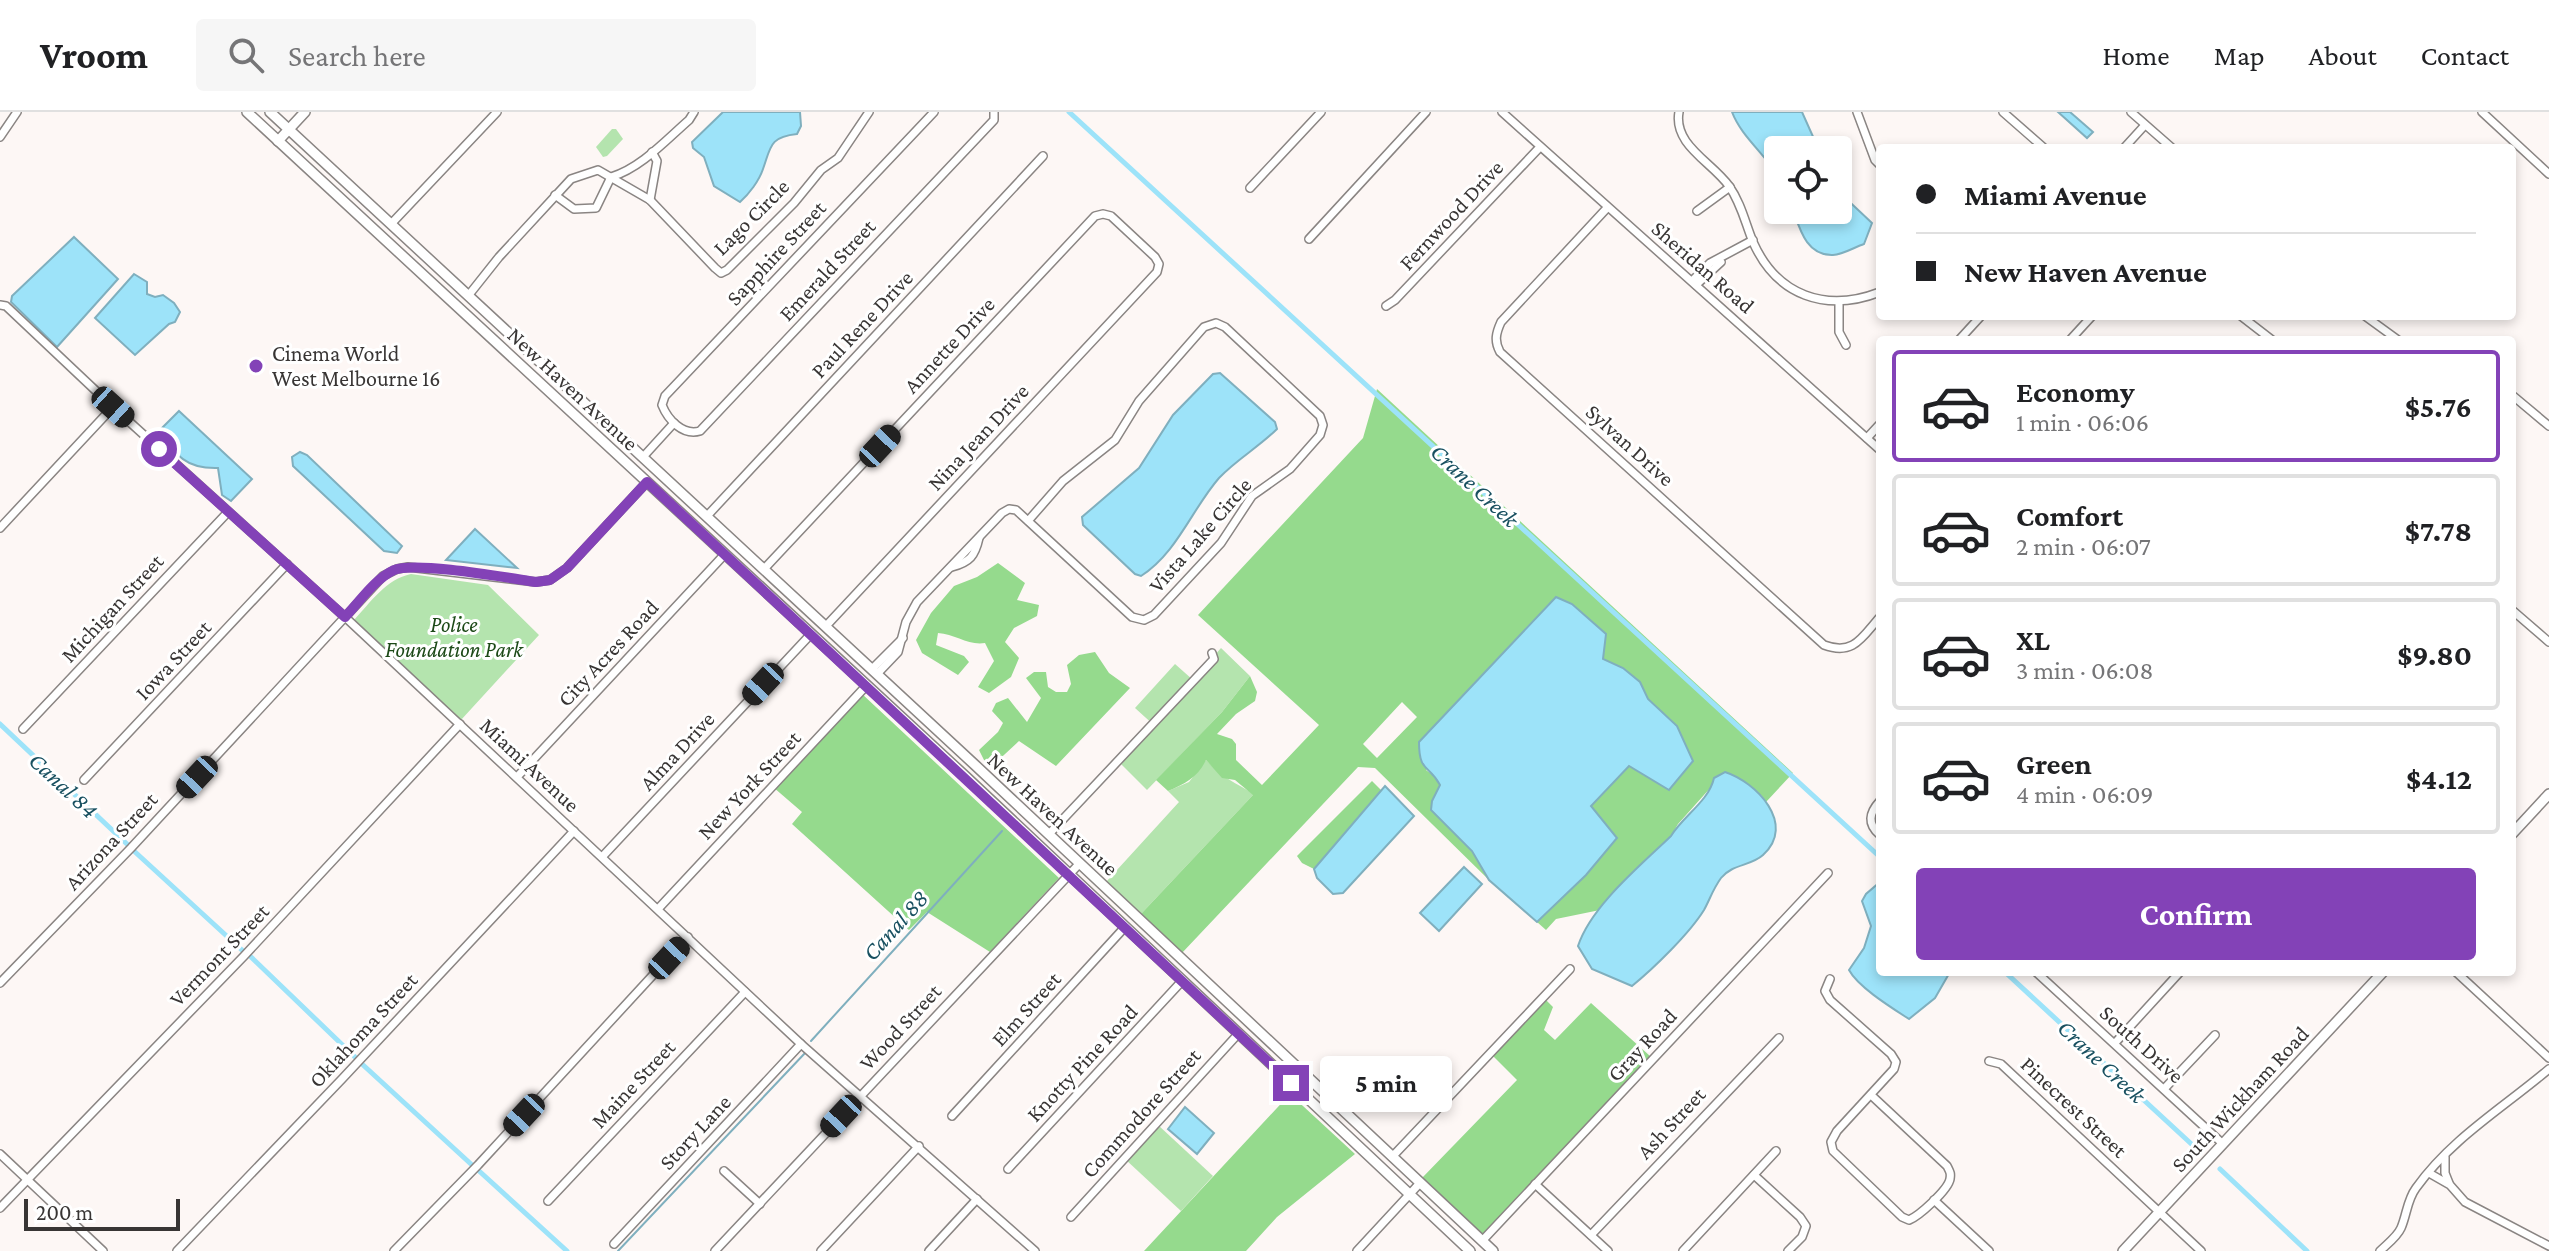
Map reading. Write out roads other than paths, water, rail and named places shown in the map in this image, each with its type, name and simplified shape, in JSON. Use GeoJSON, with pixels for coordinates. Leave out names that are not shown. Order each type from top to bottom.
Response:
{"type":"FeatureCollection","features":[{"type":"Feature","properties":{"kind":"main road","name":"New Haven Avenue"},"geometry":{"type":"LineString","coordinates":[[247,112],[965,776],[1470,1251]]}},
{"type":"Feature","properties":{"kind":"main road","name":"New Haven Avenue"},"geometry":{"type":"LineString","coordinates":[[270,112],[991,779],[1493,1251]]}},
{"type":"Feature","properties":{"kind":"main road"},"geometry":{"type":"LineString","coordinates":[[278,141],[305,112]]}},
{"type":"Feature","properties":{"kind":"main road"},"geometry":{"type":"LineString","coordinates":[[364,220],[378,225],[391,224]]}},
{"type":"Feature","properties":{"kind":"main road"},"geometry":{"type":"LineString","coordinates":[[379,234],[391,232],[405,237]]}},
{"type":"Feature","properties":{"kind":"main road"},"geometry":{"type":"LineString","coordinates":[[438,289],[455,296],[468,296]]}},
{"type":"Feature","properties":{"kind":"main road"},"geometry":{"type":"LineString","coordinates":[[464,313],[475,310],[492,318]]}},
{"type":"Feature","properties":{"kind":"main road"},"geometry":{"type":"LineString","coordinates":[[547,389],[559,380]]}},
{"type":"Feature","properties":{"kind":"main road"},"geometry":{"type":"LineString","coordinates":[[615,452],[632,460],[643,457]]}},
{"type":"Feature","properties":{"kind":"main road"},"geometry":{"type":"LineString","coordinates":[[647,482],[660,480],[671,483]]}},
{"type":"Feature","properties":{"kind":"main road"},"geometry":{"type":"LineString","coordinates":[[683,515],[700,519],[707,516]]}},
{"type":"Feature","properties":{"kind":"main road"},"geometry":{"type":"LineString","coordinates":[[725,554],[752,558]]}},
{"type":"Feature","properties":{"kind":"main road"},"geometry":{"type":"LineString","coordinates":[[811,634],[826,626]]}},
{"type":"Feature","properties":{"kind":"main road"},"geometry":{"type":"LineString","coordinates":[[852,672],[868,678],[875,672]]}},
{"type":"Feature","properties":{"kind":"main road"},"geometry":{"type":"LineString","coordinates":[[867,685],[875,684],[894,690]]}},
{"type":"Feature","properties":{"kind":"main road"},"geometry":{"type":"LineString","coordinates":[[965,776],[979,781],[991,779]]}},
{"type":"Feature","properties":{"kind":"main road"},"geometry":{"type":"LineString","coordinates":[[980,791],[992,789],[1005,793]]}},
{"type":"Feature","properties":{"kind":"main road"},"geometry":{"type":"LineString","coordinates":[[2516,830],[2549,794]]}},
{"type":"Feature","properties":{"kind":"main road"},"geometry":{"type":"LineString","coordinates":[[1125,927],[1140,926],[1151,930]]}},
{"type":"Feature","properties":{"kind":"main road","name":"South Wickham Road"},"geometry":{"type":"LineString","coordinates":[[2123,1251],[2379,976]]}},
{"type":"Feature","properties":{"kind":"main road"},"geometry":{"type":"LineString","coordinates":[[1182,981],[1197,980],[1212,987]]}},
{"type":"Feature","properties":{"kind":"main road"},"geometry":{"type":"LineString","coordinates":[[1239,1033],[1252,1032],[1277,1049]]}},
{"type":"Feature","properties":{"kind":"main road"},"geometry":{"type":"LineString","coordinates":[[1258,1052],[1297,1080],[1309,1079]]}},
{"type":"Feature","properties":{"kind":"main road"},"geometry":{"type":"LineString","coordinates":[[1456,1238],[1482,1241]]}},
{"type":"Feature","properties":{"kind":"street"},"geometry":{"type":"LineString","coordinates":[[0,137],[17,112]]}},
{"type":"Feature","properties":{"kind":"street"},"geometry":{"type":"LineString","coordinates":[[391,224],[497,112]]}},
{"type":"Feature","properties":{"kind":"street"},"geometry":{"type":"LineString","coordinates":[[555,195],[574,209],[596,208],[611,177],[623,173],[652,152],[694,112]]}},
{"type":"Feature","properties":{"kind":"street","name":"Lago Circle"},"geometry":{"type":"LineString","coordinates":[[611,177],[650,200],[721,273],[794,203],[821,170],[838,158],[869,112]]}},
{"type":"Feature","properties":{"kind":"street","name":"Sapphire Street"},"geometry":{"type":"LineString","coordinates":[[674,423],[662,405],[665,396],[934,112]]}},
{"type":"Feature","properties":{"kind":"street","name":"Emerald Street"},"geometry":{"type":"LineString","coordinates":[[674,423],[694,434],[700,431],[994,120],[994,112]]}},
{"type":"Feature","properties":{"kind":"street"},"geometry":{"type":"LineString","coordinates":[[1250,188],[1321,112]]}},
{"type":"Feature","properties":{"kind":"street"},"geometry":{"type":"LineString","coordinates":[[1309,239],[1426,112]]}},
{"type":"Feature","properties":{"kind":"street","name":"Sheridan Road"},"geometry":{"type":"LineString","coordinates":[[1502,112],[1876,446]]}},
{"type":"Feature","properties":{"kind":"street"},"geometry":{"type":"LineString","coordinates":[[1679,112],[1678,120],[1689,145],[1730,187],[1754,242],[1774,276],[1798,293],[1818,300],[1839,302],[1876,294]]}},
{"type":"Feature","properties":{"kind":"street"},"geometry":{"type":"LineString","coordinates":[[1857,112],[1876,161]]}},
{"type":"Feature","properties":{"kind":"street"},"geometry":{"type":"LineString","coordinates":[[2003,112],[2039,144]]}},
{"type":"Feature","properties":{"kind":"street"},"geometry":{"type":"LineString","coordinates":[[2131,112],[2168,144]]}},
{"type":"Feature","properties":{"kind":"street"},"geometry":{"type":"LineString","coordinates":[[2127,144],[2143,122],[2145,112]]}},
{"type":"Feature","properties":{"kind":"street"},"geometry":{"type":"LineString","coordinates":[[2482,112],[2549,174]]}},
{"type":"Feature","properties":{"kind":"street","name":"Fernwood Drive"},"geometry":{"type":"LineString","coordinates":[[1386,306],[1540,147]]}},
{"type":"Feature","properties":{"kind":"street"},"geometry":{"type":"LineString","coordinates":[[650,200],[657,161],[652,152]]}},
{"type":"Feature","properties":{"kind":"street","name":"Paul Rene Drive"},"geometry":{"type":"LineString","coordinates":[[707,516],[1043,156]]}},
{"type":"Feature","properties":{"kind":"street"},"geometry":{"type":"LineString","coordinates":[[468,296],[571,179],[598,170],[611,177]]}},
{"type":"Feature","properties":{"kind":"street"},"geometry":{"type":"LineString","coordinates":[[1697,211],[1730,187]]}},
{"type":"Feature","properties":{"kind":"street","name":"Sylvan Drive"},"geometry":{"type":"LineString","coordinates":[[1607,208],[1501,322],[1496,333],[1500,352],[1824,645],[1837,650],[1854,646],[1876,621]]}},
{"type":"Feature","properties":{"kind":"street","name":"Nina Jean Drive"},"geometry":{"type":"LineString","coordinates":[[826,626],[1157,272],[1159,264],[1155,257],[1111,216],[1095,216]]}},
{"type":"Feature","properties":{"kind":"street","name":"Annette Drive"},"geometry":{"type":"LineString","coordinates":[[764,569],[1095,216]]}},
{"type":"Feature","properties":{"kind":"street"},"geometry":{"type":"LineString","coordinates":[[1694,283],[1754,242]]}},
{"type":"Feature","properties":{"kind":"street"},"geometry":{"type":"LineString","coordinates":[[1839,302],[1839,332],[1846,345]]}},
{"type":"Feature","properties":{"kind":"street","name":"Miami Avenue"},"geometry":{"type":"LineString","coordinates":[[1,304],[345,617],[801,1044],[1035,1251]]}},
{"type":"Feature","properties":{"kind":"street"},"geometry":{"type":"LineString","coordinates":[[1963,336],[1977,320]]}},
{"type":"Feature","properties":{"kind":"street"},"geometry":{"type":"LineString","coordinates":[[2074,336],[2088,320]]}},
{"type":"Feature","properties":{"kind":"street"},"geometry":{"type":"LineString","coordinates":[[2246,320],[2267,336]]}},
{"type":"Feature","properties":{"kind":"street"},"geometry":{"type":"LineString","coordinates":[[2370,320],[2392,336]]}},
{"type":"Feature","properties":{"kind":"street","name":"Vista Lake Circle"},"geometry":{"type":"LineString","coordinates":[[1216,323],[1225,327],[1320,416],[1323,425],[1320,435],[1290,469],[1252,496],[1221,543],[1154,615],[1144,620],[1132,617],[1028,521],[1063,481],[1115,440],[1139,401],[1204,327],[1216,323]]}},
{"type":"Feature","properties":{"kind":"street"},"geometry":{"type":"LineString","coordinates":[[2516,398],[2549,426]]}},
{"type":"Feature","properties":{"kind":"street"},"geometry":{"type":"LineString","coordinates":[[0,528],[113,407]]}},
{"type":"Feature","properties":{"kind":"street"},"geometry":{"type":"LineString","coordinates":[[643,457],[674,423]]}},
{"type":"Feature","properties":{"kind":"street"},"geometry":{"type":"LineString","coordinates":[[1867,438],[1876,428]]}},
{"type":"Feature","properties":{"kind":"street","name":"Arizona Street"},"geometry":{"type":"LineString","coordinates":[[0,983],[131,848],[383,576],[397,569],[422,568],[536,582],[550,580],[567,568],[647,482]]}},
{"type":"Feature","properties":{"kind":"street"},"geometry":{"type":"LineString","coordinates":[[875,672],[898,652],[906,622],[917,602],[964,552],[1009,509],[1016,510],[1028,521]]}},
{"type":"Feature","properties":{"kind":"street","name":"Michigan Street"},"geometry":{"type":"LineString","coordinates":[[23,729],[228,512]]}},
{"type":"Feature","properties":{"kind":"street"},"geometry":{"type":"LineString","coordinates":[[950,568],[966,563],[976,554],[980,537]]}},
{"type":"Feature","properties":{"kind":"street"},"geometry":{"type":"LineString","coordinates":[[964,552],[971,558]]}},
{"type":"Feature","properties":{"kind":"street","name":"City Acres Road"},"geometry":{"type":"LineString","coordinates":[[517,777],[725,554]]}},
{"type":"Feature","properties":{"kind":"street","name":"Iowa Street"},"geometry":{"type":"LineString","coordinates":[[84,780],[287,564]]}},
{"type":"Feature","properties":{"kind":"street"},"geometry":{"type":"LineString","coordinates":[[2516,614],[2549,642]]}},
{"type":"Feature","properties":{"kind":"street","name":"Alma Drive"},"geometry":{"type":"LineString","coordinates":[[602,857],[811,634]]}},
{"type":"Feature","properties":{"kind":"street"},"geometry":{"type":"LineString","coordinates":[[1049,834],[1214,659],[1212,653]]}},
{"type":"Feature","properties":{"kind":"street","name":"New York Street"},"geometry":{"type":"LineString","coordinates":[[658,909],[867,685]]}},
{"type":"Feature","properties":{"kind":"street","name":"Vermont Street"},"geometry":{"type":"LineString","coordinates":[[0,1208],[244,956],[460,724]]}},
{"type":"Feature","properties":{"kind":"street"},"geometry":{"type":"LineString","coordinates":[[1876,806],[1870,820],[1876,832]]}},
{"type":"Feature","properties":{"kind":"street","name":"Oklahoma Street"},"geometry":{"type":"LineString","coordinates":[[177,1251],[574,831]]}},
{"type":"Feature","properties":{"kind":"street","name":"Wood Street"},"geometry":{"type":"LineString","coordinates":[[715,1251],[1080,863]]}},
{"type":"Feature","properties":{"kind":"street","name":"Gray Road"},"geometry":{"type":"LineString","coordinates":[[1482,1241],[1828,873]]}},
{"type":"Feature","properties":{"kind":"street","name":"Elm Street"},"geometry":{"type":"LineString","coordinates":[[952,1116],[1125,927]]}},
{"type":"Feature","properties":{"kind":"street"},"geometry":{"type":"LineString","coordinates":[[394,1251],[478,1165],[688,937]]}},
{"type":"Feature","properties":{"kind":"street"},"geometry":{"type":"LineString","coordinates":[[1392,1157],[1570,969]]}},
{"type":"Feature","properties":{"kind":"street","name":"South Drive"},"geometry":{"type":"LineString","coordinates":[[2040,976],[2223,1144]]}},
{"type":"Feature","properties":{"kind":"street"},"geometry":{"type":"LineString","coordinates":[[2115,1043],[2176,976]]}},
{"type":"Feature","properties":{"kind":"street"},"geometry":{"type":"LineString","coordinates":[[2460,976],[2549,1058]]}},
{"type":"Feature","properties":{"kind":"street"},"geometry":{"type":"LineString","coordinates":[[1830,979],[1825,991],[1830,1000],[1891,1054],[1896,1062],[1894,1069],[1837,1131],[1831,1142],[1833,1151],[1902,1217],[1909,1220],[1917,1217],[1934,1200],[1949,1182],[1951,1174],[1947,1166],[1871,1095]]}},
{"type":"Feature","properties":{"kind":"street","name":"Knotty Pine Road"},"geometry":{"type":"LineString","coordinates":[[1008,1169],[1182,981]]}},
{"type":"Feature","properties":{"kind":"street","name":"Maine Street"},"geometry":{"type":"LineString","coordinates":[[548,1201],[745,992]]}},
{"type":"Feature","properties":{"kind":"street","name":"Commodore Street"},"geometry":{"type":"LineString","coordinates":[[1071,1217],[1239,1033]]}},
{"type":"Feature","properties":{"kind":"street"},"geometry":{"type":"LineString","coordinates":[[2164,1089],[2215,1035]]}},
{"type":"Feature","properties":{"kind":"street","name":"Ash Street"},"geometry":{"type":"LineString","coordinates":[[1591,1235],[1779,1038]]}},
{"type":"Feature","properties":{"kind":"street","name":"Story Lane"},"geometry":{"type":"LineString","coordinates":[[614,1244],[801,1044]]}},
{"type":"Feature","properties":{"kind":"street","name":"Pinecrest Street"},"geometry":{"type":"LineString","coordinates":[[1989,1061],[2001,1064],[2201,1251]]}},
{"type":"Feature","properties":{"kind":"street"},"geometry":{"type":"LineString","coordinates":[[2380,1251],[2400,1228],[2407,1203],[2445,1155],[2472,1128],[2549,1069]]}},
{"type":"Feature","properties":{"kind":"street"},"geometry":{"type":"LineString","coordinates":[[2538,1078],[2549,1079]]}},
{"type":"Feature","properties":{"kind":"street"},"geometry":{"type":"LineString","coordinates":[[821,1251],[919,1146]]}},
{"type":"Feature","properties":{"kind":"street"},"geometry":{"type":"LineString","coordinates":[[1683,1251],[1776,1151]]}},
{"type":"Feature","properties":{"kind":"street"},"geometry":{"type":"LineString","coordinates":[[0,1154],[103,1251]]}},
{"type":"Feature","properties":{"kind":"street"},"geometry":{"type":"LineString","coordinates":[[2445,1155],[2445,1173],[2450,1185],[2465,1202],[2549,1246]]}},
{"type":"Feature","properties":{"kind":"street"},"geometry":{"type":"LineString","coordinates":[[724,1171],[760,1204]]}},
{"type":"Feature","properties":{"kind":"street"},"geometry":{"type":"LineString","coordinates":[[2429,1173],[2450,1185]]}},
{"type":"Feature","properties":{"kind":"street"},"geometry":{"type":"LineString","coordinates":[[1754,1175],[1806,1226],[1802,1237],[1788,1251]]}},
{"type":"Feature","properties":{"kind":"street"},"geometry":{"type":"LineString","coordinates":[[1357,1251],[1420,1183]]}},
{"type":"Feature","properties":{"kind":"street"},"geometry":{"type":"LineString","coordinates":[[1535,1184],[1608,1251]]}},
{"type":"Feature","properties":{"kind":"street"},"geometry":{"type":"LineString","coordinates":[[929,1251],[977,1199]]}},
{"type":"Feature","properties":{"kind":"street"},"geometry":{"type":"LineString","coordinates":[[1934,1200],[1989,1251]]}},
{"type":"Feature","properties":{"kind":"water"},"geometry":{"type":"Polygon","coordinates":[[[723,112],[800,112],[801,126],[797,134],[788,135],[772,144],[759,178],[740,202],[714,186],[704,157],[693,148],[692,142],[723,112]]]}},
{"type":"Feature","properties":{"kind":"water"},"geometry":{"type":"Polygon","coordinates":[[[1732,112],[1802,112],[1813,136],[1764,136],[1764,158],[1741,129],[1732,112]]]}},
{"type":"Feature","properties":{"kind":"water"},"geometry":{"type":"Polygon","coordinates":[[[2058,112],[2070,112],[2093,132],[2087,138],[2058,112]]]}},
{"type":"Feature","properties":{"kind":"water"},"geometry":{"type":"Polygon","coordinates":[[[1852,204],[1872,223],[1864,244],[1833,255],[1824,254],[1811,246],[1799,226],[1852,224],[1852,204]]]}},
{"type":"Feature","properties":{"kind":"water"},"geometry":{"type":"Polygon","coordinates":[[[74,237],[118,279],[57,347],[11,302],[12,296],[74,237]]]}},
{"type":"Feature","properties":{"kind":"water"},"geometry":{"type":"Polygon","coordinates":[[[134,274],[147,282],[147,294],[155,297],[163,295],[180,312],[175,322],[135,355],[95,318],[134,274]]]}},
{"type":"Feature","properties":{"kind":"water"},"geometry":{"type":"Polygon","coordinates":[[[1220,373],[1275,422],[1277,429],[1219,478],[1165,555],[1141,576],[1135,574],[1083,525],[1082,517],[1139,468],[1173,415],[1213,374],[1220,373]]]}},
{"type":"Feature","properties":{"kind":"water"},"geometry":{"type":"Polygon","coordinates":[[[179,411],[252,479],[231,501],[222,495],[218,468],[198,466],[183,459],[160,430],[179,411]]]}},
{"type":"Feature","properties":{"kind":"water"},"geometry":{"type":"Polygon","coordinates":[[[300,452],[307,455],[402,546],[397,553],[384,551],[293,466],[292,457],[300,452]]]}},
{"type":"Feature","properties":{"kind":"water"},"geometry":{"type":"Polygon","coordinates":[[[475,529],[517,568],[446,560],[475,529]]]}},
{"type":"Feature","properties":{"kind":"water"},"geometry":{"type":"Polygon","coordinates":[[[1556,597],[1572,604],[1606,634],[1603,659],[1623,668],[1640,682],[1648,699],[1677,726],[1693,761],[1669,790],[1629,766],[1591,806],[1617,838],[1586,875],[1537,922],[1489,880],[1472,851],[1431,810],[1440,785],[1423,764],[1419,742],[1556,597]]]}},
{"type":"Feature","properties":{"kind":"water"},"geometry":{"type":"Polygon","coordinates":[[[1725,772],[1749,785],[1768,806],[1776,830],[1772,843],[1758,859],[1725,873],[1690,929],[1632,986],[1592,969],[1578,946],[1594,916],[1618,887],[1671,836],[1707,794],[1714,778],[1725,772]]]}},
{"type":"Feature","properties":{"kind":"water"},"geometry":{"type":"Polygon","coordinates":[[[1385,786],[1414,816],[1343,893],[1333,894],[1317,878],[1314,869],[1385,786]]]}},
{"type":"Feature","properties":{"kind":"water"},"geometry":{"type":"Polygon","coordinates":[[[1464,867],[1482,884],[1439,931],[1420,913],[1464,867]]]}},
{"type":"Feature","properties":{"kind":"water"},"geometry":{"type":"Polygon","coordinates":[[[1876,885],[1876,976],[1948,976],[1935,998],[1909,1019],[1867,990],[1849,970],[1864,948],[1871,926],[1862,901],[1876,885]]]}},
{"type":"Feature","properties":{"kind":"water"},"geometry":{"type":"Polygon","coordinates":[[[1185,1107],[1214,1133],[1197,1154],[1168,1129],[1185,1107]]]}},
{"type":"Feature","properties":{"kind":"waterway","name":"Crane Creek"},"geometry":{"type":"LineString","coordinates":[[1069,112],[1876,853]]}},
{"type":"Feature","properties":{"kind":"waterway","name":"Canal 84"},"geometry":{"type":"LineString","coordinates":[[0,724],[128,845]]}},
{"type":"Feature","properties":{"kind":"waterway","name":"Canal 88"},"geometry":{"type":"LineString","coordinates":[[811,1041],[1002,831]]}},
{"type":"Feature","properties":{"kind":"waterway","name":"Canal 84"},"geometry":{"type":"LineString","coordinates":[[134,851],[243,951]]}},
{"type":"Feature","properties":{"kind":"waterway","name":"Canal 84"},"geometry":{"type":"LineString","coordinates":[[250,956],[356,1058]]}},
{"type":"Feature","properties":{"kind":"waterway","name":"Crane Creek"},"geometry":{"type":"LineString","coordinates":[[2009,976],[2199,1151]]}},
{"type":"Feature","properties":{"kind":"waterway","name":"Canal 88"},"geometry":{"type":"LineString","coordinates":[[618,1251],[806,1052]]}},
{"type":"Feature","properties":{"kind":"waterway","name":"Canal 84"},"geometry":{"type":"LineString","coordinates":[[362,1064],[472,1165]]}},
{"type":"Feature","properties":{"kind":"waterway","name":"Crane Creek"},"geometry":{"type":"LineString","coordinates":[[2220,1169],[2307,1251]]}},
{"type":"Feature","properties":{"kind":"waterway","name":"Canal 84"},"geometry":{"type":"LineString","coordinates":[[478,1170],[567,1251]]}},
{"type":"Feature","properties":{"kind":"place","name":"Cinema World West Melbourne 16"},"geometry":{"type":"Point","coordinates":[256,366]}},
{"type":"Feature","properties":{"kind":"park label","name":"Police Foundation Park"},"geometry":{"type":"Point","coordinates":[454,636]}}]}
